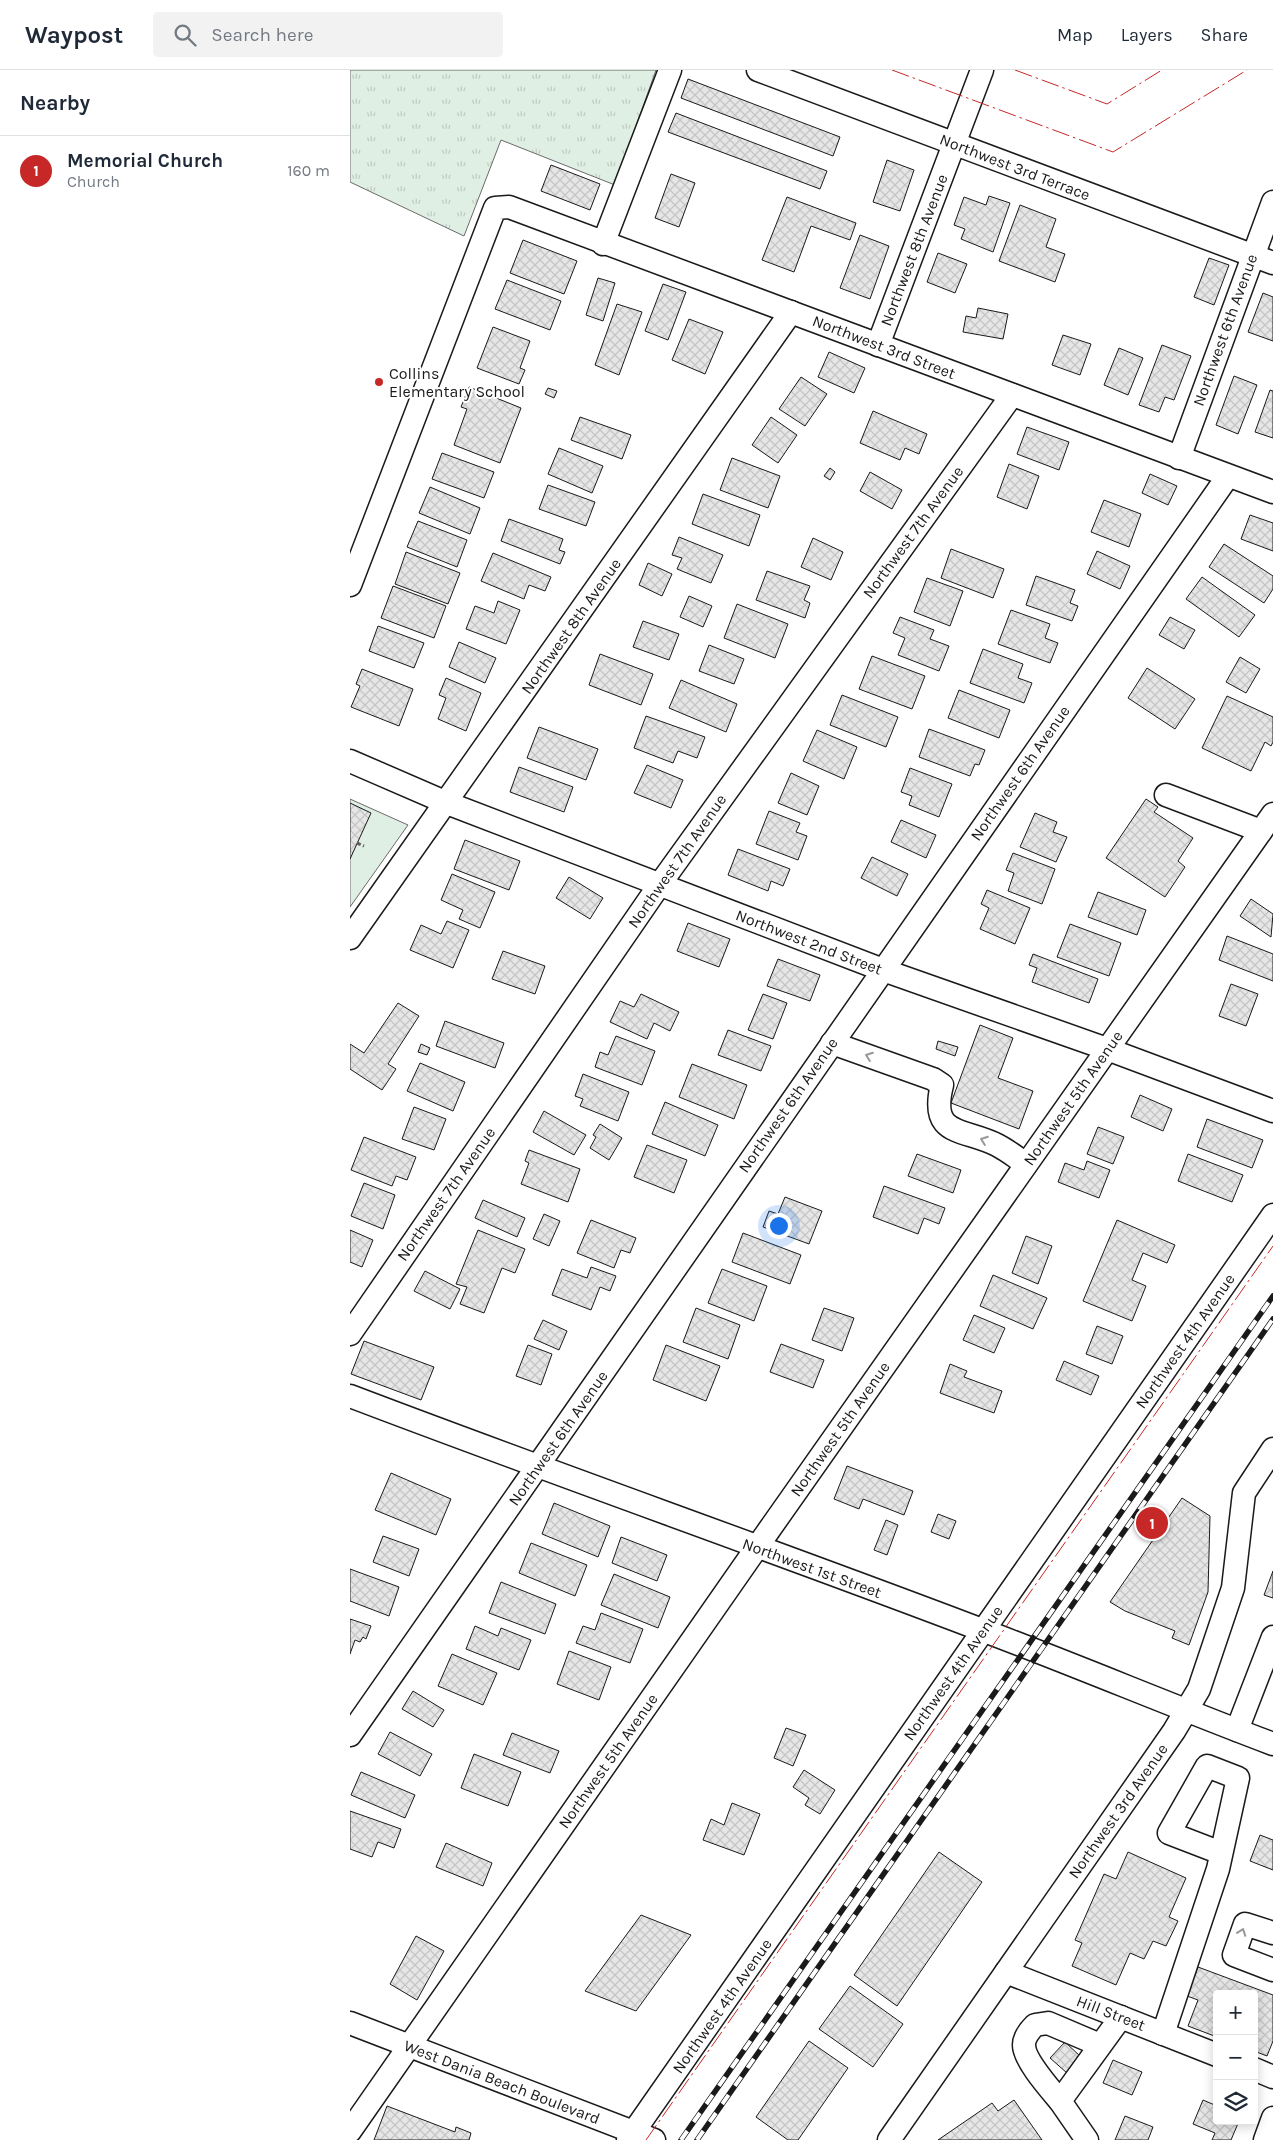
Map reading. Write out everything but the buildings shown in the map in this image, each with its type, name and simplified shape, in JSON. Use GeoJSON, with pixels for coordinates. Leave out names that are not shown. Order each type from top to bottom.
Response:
{"type":"FeatureCollection","features":[{"type":"Feature","properties":{"kind":"street"},"geometry":{"type":"LineString","coordinates":[[604,244],[670,70]]}},
{"type":"Feature","properties":{"kind":"street","name":"Northwest 3rd Terrace"},"geometry":{"type":"LineString","coordinates":[[758,70],[1263,259]]}},
{"type":"Feature","properties":{"kind":"street","name":"Northwest 8th Avenue"},"geometry":{"type":"LineString","coordinates":[[878,345],[982,70]]}},
{"type":"Feature","properties":{"kind":"street","name":"Northwest 6th Avenue"},"geometry":{"type":"LineString","coordinates":[[1179,458],[1263,259],[1273,202]]}},
{"type":"Feature","properties":{"kind":"street","name":"Northwest 3rd Street"},"geometry":{"type":"LineString","coordinates":[[350,585],[495,208],[508,207],[1273,492]]}},
{"type":"Feature","properties":{"kind":"street","name":"Northwest 8th Avenue"},"geometry":{"type":"LineString","coordinates":[[350,938],[447,803],[791,312]]}},
{"type":"Feature","properties":{"kind":"street","name":"Northwest 7th Avenue"},"geometry":{"type":"LineString","coordinates":[[350,1334],[660,884],[1012,395]]}},
{"type":"Feature","properties":{"kind":"street","name":"Northwest 6th Avenue"},"geometry":{"type":"LineString","coordinates":[[350,1736],[1228,476]]}},
{"type":"Feature","properties":{"kind":"street","name":"Northwest 2nd Street"},"geometry":{"type":"LineString","coordinates":[[350,761],[447,803],[883,970],[1107,1049],[1273,1111]]}},
{"type":"Feature","properties":{"kind":"street"},"geometry":{"type":"LineString","coordinates":[[1166,795],[1267,822]]}},
{"type":"Feature","properties":{"kind":"street","name":"Northwest 5th Avenue"},"geometry":{"type":"LineString","coordinates":[[350,2131],[1267,822]]}},
{"type":"Feature","properties":{"kind":"street"},"geometry":{"type":"LineString","coordinates":[[832,1042],[933,1079],[942,1085],[938,1102],[942,1120],[949,1128],[997,1145],[1026,1164]]}},
{"type":"Feature","properties":{"kind":"street","name":"Northwest 4th Avenue"},"geometry":{"type":"LineString","coordinates":[[638,2137],[983,1630],[1273,1215]]}},
{"type":"Feature","properties":{"kind":"street","name":"Northwest 1st Street"},"geometry":{"type":"LineString","coordinates":[[350,1396],[983,1630],[1186,1712],[1273,1744]]}},
{"type":"Feature","properties":{"kind":"street","name":"Northwest 3rd Avenue"},"geometry":{"type":"LineString","coordinates":[[890,2140],[1186,1712],[1199,1689],[1233,1588],[1244,1493],[1273,1449]]}},
{"type":"Feature","properties":{"kind":"street"},"geometry":{"type":"LineString","coordinates":[[1237,1730],[1273,1637]]}},
{"type":"Feature","properties":{"kind":"street"},"geometry":{"type":"LineString","coordinates":[[1163,2034],[1221,1853]]}},
{"type":"Feature","properties":{"kind":"street"},"geometry":{"type":"LineString","coordinates":[[1273,1933],[1244,1924],[1234,1955],[1273,1970]]}},
{"type":"Feature","properties":{"kind":"street","name":"Hill Street"},"geometry":{"type":"LineString","coordinates":[[1006,1972],[1213,2053]]}},
{"type":"Feature","properties":{"kind":"street"},"geometry":{"type":"LineString","coordinates":[[1060,2101],[1121,2017]]}},
{"type":"Feature","properties":{"kind":"street","name":"West Dania Beach Boulevard"},"geometry":{"type":"LineString","coordinates":[[350,2023],[638,2137]]}},
{"type":"Feature","properties":{"kind":"street"},"geometry":{"type":"LineString","coordinates":[[1086,2140],[1028,2058],[1024,2045],[1028,2033],[1035,2025],[1048,2024],[1100,2046]]}},
{"type":"Feature","properties":{"kind":"street"},"geometry":{"type":"LineString","coordinates":[[1258,2071],[1273,2077]]}},
{"type":"Feature","properties":{"kind":"path"},"geometry":{"type":"LineString","coordinates":[[357,843],[364,846]]}},
{"type":"Feature","properties":{"kind":"green space"},"geometry":{"type":"Polygon","coordinates":[[[350,70],[656,70],[615,185],[501,140],[464,236],[350,182],[350,70]]]}},
{"type":"Feature","properties":{"kind":"green space"},"geometry":{"type":"Polygon","coordinates":[[[350,799],[408,825],[350,907],[350,799]]]}},
{"type":"Feature","properties":{"kind":"railway"},"geometry":{"type":"LineString","coordinates":[[681,2140],[1273,1296]]}},
{"type":"Feature","properties":{"kind":"railway"},"geometry":{"type":"LineString","coordinates":[[697,2140],[1273,1319]]}},
{"type":"Feature","properties":{"kind":"power"},"geometry":{"type":"LineString","coordinates":[[892,70],[1113,152],[1247,70]]}},
{"type":"Feature","properties":{"kind":"power"},"geometry":{"type":"LineString","coordinates":[[1015,70],[1107,104],[1162,70]]}},
{"type":"Feature","properties":{"kind":"power"},"geometry":{"type":"LineString","coordinates":[[646,2140],[1273,1246]]}},
{"type":"Feature","properties":{"kind":"place","name":"Collins Elementary School"},"geometry":{"type":"Point","coordinates":[379,382]}},
{"type":"Feature","properties":{"kind":"place","name":"Memorial Church"},"geometry":{"type":"Point","coordinates":[1152,1523]}}]}
